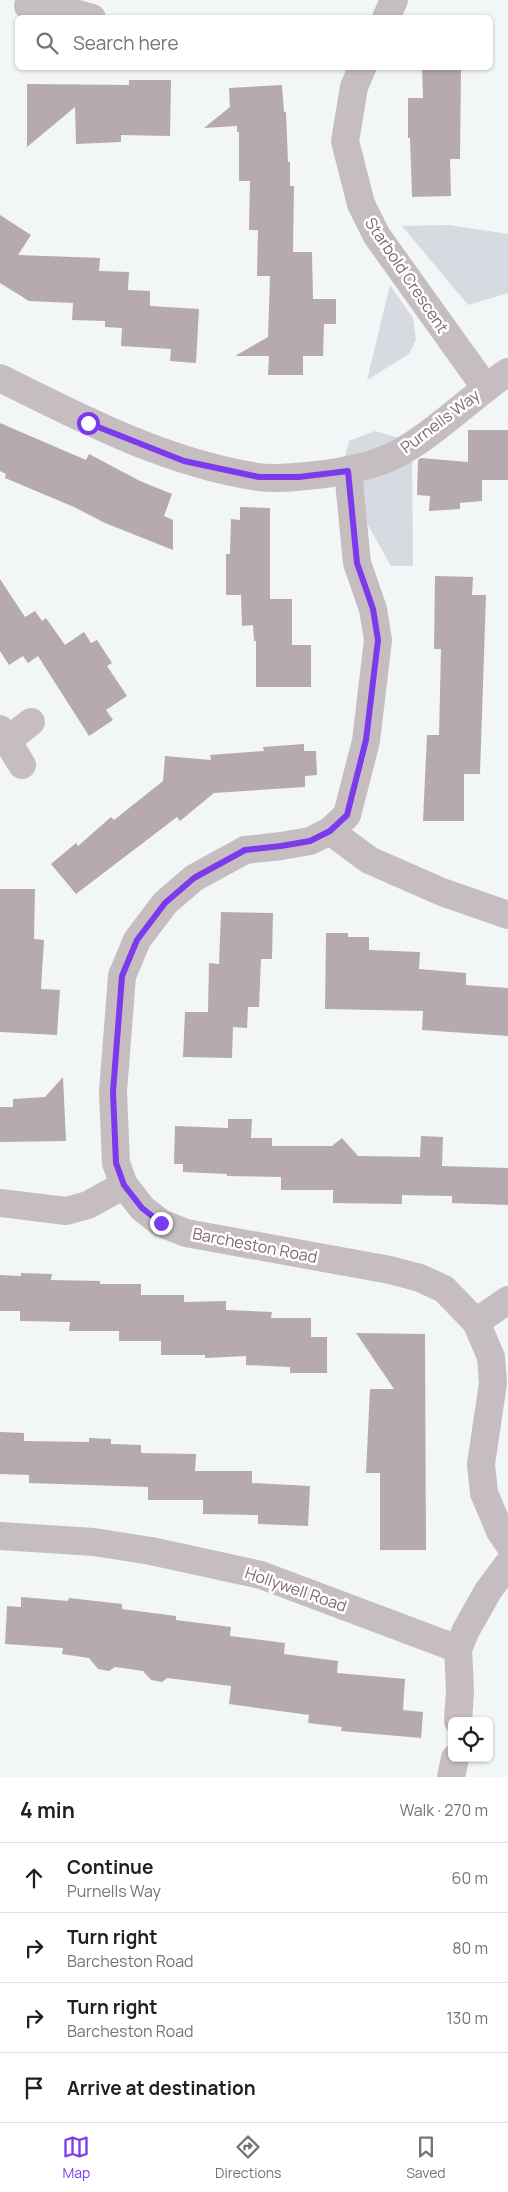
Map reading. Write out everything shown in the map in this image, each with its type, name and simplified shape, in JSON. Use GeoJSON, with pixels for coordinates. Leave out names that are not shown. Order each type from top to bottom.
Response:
{"type":"FeatureCollection","features":[{"type":"Feature","properties":{"kind":"street"},"geometry":{"type":"LineString","coordinates":[[387,15],[394,0]]}},
{"type":"Feature","properties":{"kind":"street"},"geometry":{"type":"LineString","coordinates":[[28,6],[58,4],[85,15]]}},
{"type":"Feature","properties":{"kind":"street","name":"Starbold Crescent"},"geometry":{"type":"LineString","coordinates":[[361,70],[354,87],[345,141],[361,204],[376,236],[484,387]]}},
{"type":"Feature","properties":{"kind":"street","name":"Purnells Way"},"geometry":{"type":"LineString","coordinates":[[0,378],[88,423],[184,461],[259,477],[299,477],[348,471],[382,461],[419,440],[484,387],[508,372]]}},
{"type":"Feature","properties":{"kind":"street","name":"Barcheston Road"},"geometry":{"type":"LineString","coordinates":[[348,471],[357,563],[373,609],[378,640],[366,740],[347,815],[330,831],[310,841],[245,850],[217,864],[194,878],[165,903],[137,940],[122,976],[113,1092],[116,1163],[124,1185],[142,1208],[161,1223],[186,1233],[390,1270],[420,1278],[444,1289],[476,1322],[491,1357],[493,1383],[481,1464],[484,1493],[500,1531],[508,1543]]}},
{"type":"Feature","properties":{"kind":"street"},"geometry":{"type":"LineString","coordinates":[[22,765],[4,735],[31,722]]}},
{"type":"Feature","properties":{"kind":"street"},"geometry":{"type":"LineString","coordinates":[[330,831],[369,860],[442,892],[508,916]]}},
{"type":"Feature","properties":{"kind":"street"},"geometry":{"type":"LineString","coordinates":[[0,1204],[66,1211],[88,1205],[124,1185]]}},
{"type":"Feature","properties":{"kind":"street"},"geometry":{"type":"LineString","coordinates":[[476,1322],[508,1300]]}},
{"type":"Feature","properties":{"kind":"street","name":"Hollywell Road"},"geometry":{"type":"LineString","coordinates":[[0,1536],[104,1544],[151,1551],[261,1575],[458,1649]]}},
{"type":"Feature","properties":{"kind":"street"},"geometry":{"type":"LineString","coordinates":[[458,1717],[460,1692],[458,1649],[466,1630],[488,1591],[508,1564]]}},
{"type":"Feature","properties":{"kind":"street"},"geometry":{"type":"LineString","coordinates":[[451,1777],[454,1762]]}},
{"type":"Feature","properties":{"kind":"shaded area"},"geometry":{"type":"Polygon","coordinates":[[[449,225],[508,234],[508,293],[468,305],[402,226],[449,225]]]}},
{"type":"Feature","properties":{"kind":"shaded area"},"geometry":{"type":"Polygon","coordinates":[[[390,285],[413,318],[416,340],[409,354],[367,380],[390,285]]]}},
{"type":"Feature","properties":{"kind":"shaded area"},"geometry":{"type":"Polygon","coordinates":[[[375,431],[399,438],[412,456],[413,566],[391,566],[350,493],[343,464],[349,441],[375,431]]]}},
{"type":"Feature","properties":{"kind":"building"},"geometry":{"type":"Polygon","coordinates":[[[422,70],[461,70],[460,159],[450,159],[451,196],[412,197],[410,138],[408,138],[408,98],[423,98],[422,70]]]}},
{"type":"Feature","properties":{"kind":"building"},"geometry":{"type":"Polygon","coordinates":[[[129,80],[171,80],[170,136],[121,135],[121,142],[76,144],[75,107],[27,147],[27,84],[129,85],[129,80]]]}},
{"type":"Feature","properties":{"kind":"building"},"geometry":{"type":"Polygon","coordinates":[[[282,85],[284,112],[286,112],[288,162],[290,162],[290,186],[294,186],[293,252],[312,252],[313,299],[336,299],[336,324],[324,324],[323,356],[303,356],[303,375],[268,375],[269,356],[235,356],[268,337],[270,276],[257,276],[258,230],[249,230],[250,181],[239,181],[239,132],[237,132],[237,126],[204,128],[230,107],[229,88],[282,85]]]}},
{"type":"Feature","properties":{"kind":"building"},"geometry":{"type":"Polygon","coordinates":[[[0,215],[31,235],[18,255],[100,258],[99,271],[129,272],[128,290],[150,291],[150,306],[199,309],[196,363],[170,361],[171,349],[121,346],[122,328],[105,327],[105,321],[72,320],[73,303],[29,301],[0,283],[0,215]]]}},
{"type":"Feature","properties":{"kind":"building"},"geometry":{"type":"Polygon","coordinates":[[[0,423],[86,460],[89,454],[140,481],[172,494],[164,516],[173,520],[173,550],[105,523],[74,507],[5,478],[6,474],[0,471],[0,423]]]}},
{"type":"Feature","properties":{"kind":"building"},"geometry":{"type":"Polygon","coordinates":[[[468,430],[508,430],[508,480],[482,480],[482,501],[460,503],[460,509],[429,511],[430,496],[417,495],[418,460],[421,458],[468,462],[468,430]]]}},
{"type":"Feature","properties":{"kind":"building"},"geometry":{"type":"Polygon","coordinates":[[[240,507],[270,508],[270,599],[292,599],[292,645],[311,645],[311,687],[256,687],[256,641],[254,641],[253,625],[242,626],[241,595],[226,595],[226,554],[230,554],[231,519],[240,520],[240,507]]]}},
{"type":"Feature","properties":{"kind":"building"},"geometry":{"type":"Polygon","coordinates":[[[435,576],[473,577],[472,595],[486,595],[480,774],[464,774],[464,821],[423,821],[427,735],[439,735],[441,649],[434,649],[435,576]]]}},
{"type":"Feature","properties":{"kind":"building"},"geometry":{"type":"Polygon","coordinates":[[[0,579],[25,617],[35,611],[42,621],[46,618],[65,645],[84,632],[91,643],[97,640],[112,663],[107,666],[127,696],[106,710],[113,720],[89,736],[38,656],[28,663],[23,656],[9,665],[0,651],[0,579]]]}},
{"type":"Feature","properties":{"kind":"building"},"geometry":{"type":"Polygon","coordinates":[[[304,744],[304,751],[316,751],[317,775],[305,776],[305,787],[214,793],[180,821],[177,817],[76,894],[51,864],[76,843],[78,846],[111,817],[114,820],[163,781],[165,756],[211,760],[210,755],[264,751],[263,747],[304,744]]]}},
{"type":"Feature","properties":{"kind":"building"},"geometry":{"type":"Polygon","coordinates":[[[0,889],[35,889],[34,939],[44,940],[41,989],[60,990],[57,1035],[0,1032],[0,889]]]}},
{"type":"Feature","properties":{"kind":"building"},"geometry":{"type":"Polygon","coordinates":[[[221,912],[273,913],[272,959],[261,959],[259,1007],[248,1007],[247,1028],[233,1027],[232,1058],[183,1057],[185,1012],[208,1012],[209,963],[219,964],[221,912]]]}},
{"type":"Feature","properties":{"kind":"building"},"geometry":{"type":"Polygon","coordinates":[[[326,933],[348,933],[348,937],[369,937],[369,950],[420,952],[419,969],[466,973],[466,985],[508,988],[508,1036],[422,1030],[423,1011],[325,1009],[326,933]]]}},
{"type":"Feature","properties":{"kind":"building"},"geometry":{"type":"Polygon","coordinates":[[[63,1077],[66,1141],[0,1142],[0,1107],[13,1107],[13,1099],[45,1097],[63,1077]]]}},
{"type":"Feature","properties":{"kind":"building"},"geometry":{"type":"Polygon","coordinates":[[[228,1119],[252,1119],[251,1138],[272,1138],[272,1146],[332,1146],[342,1138],[358,1156],[420,1157],[421,1136],[443,1137],[442,1166],[508,1168],[508,1205],[452,1203],[452,1196],[402,1195],[402,1204],[333,1203],[333,1190],[281,1190],[281,1177],[227,1176],[227,1174],[183,1172],[183,1164],[174,1164],[175,1126],[228,1128],[228,1119]]]}},
{"type":"Feature","properties":{"kind":"building"},"geometry":{"type":"Polygon","coordinates":[[[21,1273],[52,1274],[51,1280],[100,1281],[100,1284],[141,1284],[141,1295],[184,1295],[184,1302],[226,1301],[226,1310],[272,1312],[271,1318],[311,1318],[311,1337],[327,1337],[327,1373],[290,1373],[290,1367],[246,1365],[246,1356],[205,1358],[205,1355],[161,1355],[161,1341],[119,1341],[119,1331],[69,1331],[70,1322],[20,1321],[20,1311],[0,1311],[0,1275],[21,1276],[21,1273]]]}},
{"type":"Feature","properties":{"kind":"building"},"geometry":{"type":"Polygon","coordinates":[[[356,1333],[425,1334],[426,1550],[380,1550],[380,1473],[366,1473],[370,1389],[394,1389],[356,1333]]]}},
{"type":"Feature","properties":{"kind":"building"},"geometry":{"type":"Polygon","coordinates":[[[0,1432],[24,1433],[24,1441],[89,1442],[89,1438],[111,1439],[111,1444],[141,1445],[141,1453],[196,1454],[195,1471],[252,1471],[252,1483],[310,1486],[308,1526],[258,1524],[258,1515],[203,1514],[203,1500],[148,1500],[148,1487],[29,1483],[29,1475],[0,1474],[0,1432]]]}},
{"type":"Feature","properties":{"kind":"building"},"geometry":{"type":"Polygon","coordinates":[[[21,1597],[68,1601],[69,1598],[122,1604],[122,1609],[176,1616],[176,1620],[231,1627],[230,1636],[285,1643],[284,1654],[338,1661],[337,1673],[405,1679],[403,1710],[423,1712],[421,1738],[341,1731],[342,1727],[308,1723],[309,1715],[229,1704],[231,1686],[167,1678],[162,1682],[151,1680],[143,1671],[115,1667],[109,1671],[98,1669],[89,1658],[62,1654],[63,1648],[5,1644],[7,1606],[21,1607],[21,1597]]]}},
{"type":"Feature","properties":{"kind":"route"},"geometry":{"type":"LineString","coordinates":[[88,423],[184,461],[259,477],[299,477],[348,471],[357,563],[373,609],[378,640],[366,740],[347,815],[330,831],[310,841],[245,850],[194,878],[165,903],[137,940],[122,976],[113,1092],[116,1163],[124,1185],[142,1208],[161,1223]]}}]}
